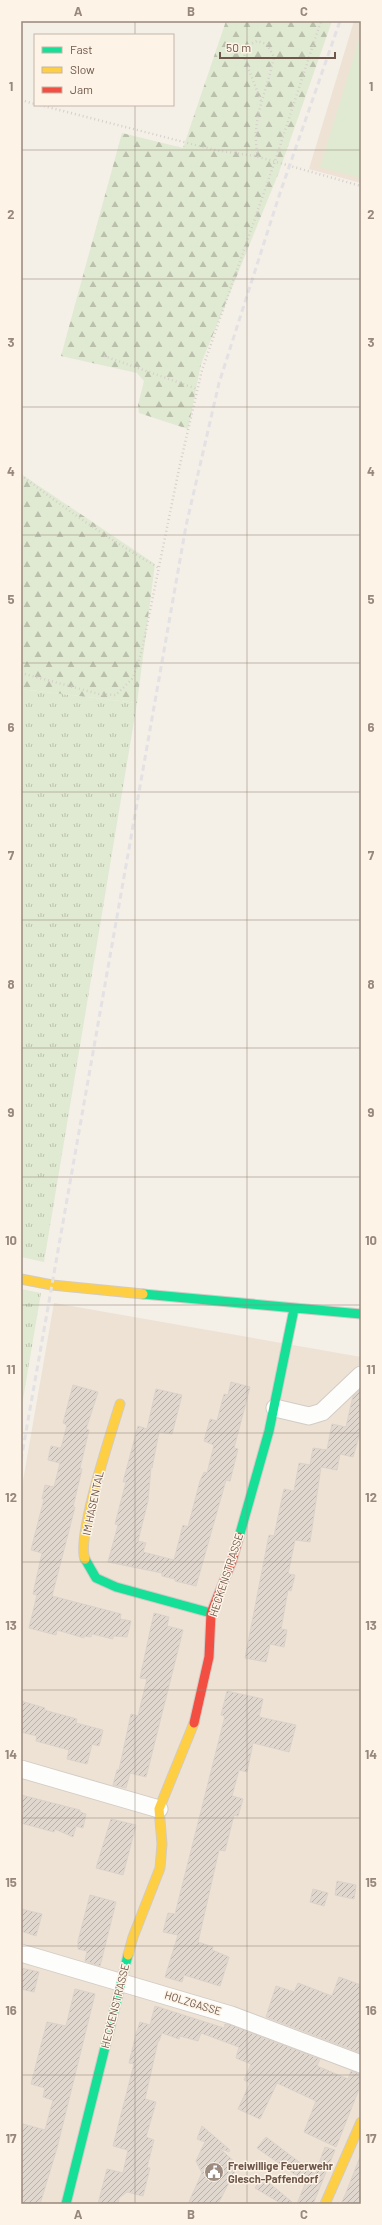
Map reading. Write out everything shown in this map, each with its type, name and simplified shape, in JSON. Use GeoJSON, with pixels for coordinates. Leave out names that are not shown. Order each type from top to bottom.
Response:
{"type":"FeatureCollection","features":[{"type":"Feature","properties":{"kind":"street"},"geometry":{"type":"LineString","coordinates":[[21,1279],[52,1285],[294,1309],[361,1314]]}},
{"type":"Feature","properties":{"kind":"street","name":"HECKENSTRASSE"},"geometry":{"type":"LineString","coordinates":[[66,2204],[121,1981],[134,1937],[160,1868],[162,1844],[159,1809],[168,1784],[190,1734],[200,1704],[210,1657],[211,1613],[232,1561],[275,1408],[294,1309]]}},
{"type":"Feature","properties":{"kind":"street"},"geometry":{"type":"LineString","coordinates":[[275,1408],[309,1416],[322,1412],[361,1375]]}},
{"type":"Feature","properties":{"kind":"street","name":"IM HASENTAL"},"geometry":{"type":"LineString","coordinates":[[120,1404],[103,1457],[89,1514],[86,1529],[84,1557],[96,1578],[116,1587],[211,1613]]}},
{"type":"Feature","properties":{"kind":"street"},"geometry":{"type":"LineString","coordinates":[[21,1770],[159,1809]]}},
{"type":"Feature","properties":{"kind":"street","name":"HOLZGASSE"},"geometry":{"type":"LineString","coordinates":[[21,1953],[121,1981],[231,2015],[361,2064]]}},
{"type":"Feature","properties":{"kind":"street"},"geometry":{"type":"LineString","coordinates":[[326,2204],[361,2122]]}},
{"type":"Feature","properties":{"kind":"path"},"geometry":{"type":"LineString","coordinates":[[21,673],[100,694],[116,694],[133,678],[142,650],[202,370],[275,161],[321,21]]}},
{"type":"Feature","properties":{"kind":"path"},"geometry":{"type":"LineString","coordinates":[[258,157],[255,137],[261,101],[274,57],[267,44],[257,41],[247,46],[244,58],[261,101]]}},
{"type":"Feature","properties":{"kind":"path"},"geometry":{"type":"LineString","coordinates":[[21,100],[34,104]]}},
{"type":"Feature","properties":{"kind":"path"},"geometry":{"type":"LineString","coordinates":[[44,106],[215,150],[275,161],[361,186]]}},
{"type":"Feature","properties":{"kind":"path"},"geometry":{"type":"LineString","coordinates":[[104,356],[197,389]]}},
{"type":"Feature","properties":{"kind":"path"},"geometry":{"type":"LineString","coordinates":[[21,475],[120,546],[159,568]]}},
{"type":"Feature","properties":{"kind":"shaded area"},"geometry":{"type":"Polygon","coordinates":[[[354,21],[361,21],[361,183],[309,169],[354,21]]]}},
{"type":"Feature","properties":{"kind":"shaded area"},"geometry":{"type":"Polygon","coordinates":[[[54,1303],[361,1357],[361,2204],[21,2204],[21,1492],[54,1303]]]}},
{"type":"Feature","properties":{"kind":"green space"},"geometry":{"type":"Polygon","coordinates":[[[226,21],[332,21],[279,172],[201,364],[188,429],[139,413],[138,405],[144,381],[137,373],[61,356],[122,133],[183,148],[226,21]]]}},
{"type":"Feature","properties":{"kind":"green space"},"geometry":{"type":"Polygon","coordinates":[[[361,34],[361,178],[320,167],[361,34]]]}},
{"type":"Feature","properties":{"kind":"green space"},"geometry":{"type":"Polygon","coordinates":[[[21,474],[155,564],[137,703],[21,689],[21,474]]]}},
{"type":"Feature","properties":{"kind":"green space"},"geometry":{"type":"Polygon","coordinates":[[[21,689],[137,703],[44,1262],[21,1257],[21,689]]]}},
{"type":"Feature","properties":{"kind":"green space"},"geometry":{"type":"Polygon","coordinates":[[[21,1289],[41,1293],[21,1411],[21,1289]]]}},
{"type":"Feature","properties":{"kind":"building"},"geometry":{"type":"Polygon","coordinates":[[[231,1382],[250,1387],[234,1448],[238,1449],[230,1481],[226,1480],[196,1586],[175,1581],[175,1579],[162,1576],[162,1573],[108,1562],[118,1525],[115,1524],[126,1482],[123,1482],[138,1426],[147,1429],[156,1389],[182,1395],[172,1434],[159,1432],[152,1468],[151,1467],[148,1501],[138,1541],[146,1543],[143,1552],[174,1560],[183,1525],[188,1527],[200,1481],[204,1472],[207,1473],[214,1445],[204,1441],[210,1419],[217,1421],[224,1394],[228,1395],[231,1382]]]}},
{"type":"Feature","properties":{"kind":"building"},"geometry":{"type":"Polygon","coordinates":[[[73,1385],[98,1392],[86,1429],[89,1430],[80,1468],[82,1469],[73,1507],[75,1507],[52,1596],[121,1614],[120,1619],[131,1621],[127,1637],[113,1636],[113,1639],[92,1634],[91,1637],[84,1636],[84,1638],[57,1630],[56,1635],[29,1628],[37,1595],[33,1594],[42,1553],[31,1550],[44,1499],[42,1499],[45,1485],[54,1487],[60,1463],[48,1460],[51,1446],[61,1448],[67,1425],[63,1423],[73,1385]]]}},
{"type":"Feature","properties":{"kind":"building"},"geometry":{"type":"Polygon","coordinates":[[[361,1389],[361,1429],[353,1457],[340,1454],[337,1470],[321,1467],[310,1542],[295,1540],[288,1574],[295,1575],[291,1591],[288,1590],[281,1629],[287,1630],[284,1647],[270,1644],[266,1662],[245,1658],[269,1535],[274,1536],[284,1489],[294,1491],[299,1463],[310,1465],[313,1448],[327,1450],[332,1424],[346,1427],[353,1396],[361,1389]]]}},
{"type":"Feature","properties":{"kind":"building"},"geometry":{"type":"Polygon","coordinates":[[[154,1613],[169,1617],[167,1626],[183,1630],[146,1777],[130,1773],[126,1788],[113,1785],[117,1770],[119,1770],[131,1714],[138,1716],[147,1679],[140,1678],[154,1613]]]}},
{"type":"Feature","properties":{"kind":"building"},"geometry":{"type":"Polygon","coordinates":[[[227,1691],[263,1699],[259,1717],[296,1725],[289,1752],[253,1743],[247,1772],[239,1770],[232,1796],[243,1799],[238,1816],[234,1815],[225,1851],[219,1850],[198,1942],[213,1947],[212,1950],[229,1957],[220,1986],[184,1975],[182,1982],[165,1977],[178,1935],[163,1932],[168,1913],[175,1914],[225,1716],[221,1715],[227,1691]]]}},
{"type":"Feature","properties":{"kind":"building"},"geometry":{"type":"Polygon","coordinates":[[[21,1701],[45,1708],[44,1710],[77,1719],[76,1723],[103,1730],[99,1746],[92,1744],[87,1764],[67,1759],[69,1750],[36,1741],[37,1736],[21,1732],[21,1701]]]}},
{"type":"Feature","properties":{"kind":"building"},"geometry":{"type":"Polygon","coordinates":[[[21,1795],[80,1810],[80,1812],[86,1814],[83,1828],[76,1826],[73,1837],[55,1829],[54,1832],[21,1823],[24,1808],[21,1808],[21,1795]]]}},
{"type":"Feature","properties":{"kind":"building"},"geometry":{"type":"Polygon","coordinates":[[[111,1819],[136,1825],[123,1875],[96,1868],[111,1819]]]}},
{"type":"Feature","properties":{"kind":"building"},"geometry":{"type":"Polygon","coordinates":[[[337,1881],[356,1885],[354,1899],[335,1895],[337,1881]]]}},
{"type":"Feature","properties":{"kind":"building"},"geometry":{"type":"Polygon","coordinates":[[[313,1889],[328,1893],[324,1906],[310,1902],[313,1889]]]}},
{"type":"Feature","properties":{"kind":"building"},"geometry":{"type":"Polygon","coordinates":[[[90,1895],[116,1902],[100,1966],[85,1961],[87,1951],[78,1949],[78,1941],[90,1895]]]}},
{"type":"Feature","properties":{"kind":"building"},"geometry":{"type":"Polygon","coordinates":[[[21,1909],[42,1914],[36,1936],[21,1931],[21,1909]]]}},
{"type":"Feature","properties":{"kind":"building"},"geometry":{"type":"Polygon","coordinates":[[[21,1968],[39,1972],[34,1992],[21,1989],[21,1968]]]}},
{"type":"Feature","properties":{"kind":"building"},"geometry":{"type":"Polygon","coordinates":[[[339,1977],[361,1985],[361,2053],[266,2017],[276,1986],[294,1992],[298,1983],[332,1996],[339,1977]]]}},
{"type":"Feature","properties":{"kind":"building"},"geometry":{"type":"Polygon","coordinates":[[[75,1989],[95,1994],[57,2148],[40,2204],[21,2204],[21,2133],[23,2124],[45,2130],[53,2100],[43,2097],[45,2088],[31,2084],[47,2022],[66,2026],[75,1989]]]}},
{"type":"Feature","properties":{"kind":"building"},"geometry":{"type":"Polygon","coordinates":[[[155,2006],[224,2028],[225,2024],[228,2024],[320,2059],[317,2066],[348,2079],[351,2071],[361,2074],[361,2084],[336,2147],[304,2132],[316,2101],[277,2083],[260,2119],[238,2109],[250,2083],[244,2080],[251,2064],[236,2058],[239,2047],[201,2033],[198,2041],[180,2036],[179,2039],[162,2033],[158,2041],[145,2099],[156,2102],[146,2137],[154,2140],[147,2167],[150,2168],[143,2196],[127,2192],[119,2198],[118,2204],[98,2204],[107,2169],[123,2173],[128,2150],[113,2146],[134,2064],[129,2063],[136,2034],[140,2022],[150,2025],[155,2006]]]}},
{"type":"Feature","properties":{"kind":"building","name":"Freiwillige Feuerwehr Glesch-Paffendorf"},"geometry":{"type":"Polygon","coordinates":[[[202,2126],[230,2150],[229,2152],[219,2148],[238,2165],[218,2204],[188,2204],[202,2173],[196,2161],[205,2142],[197,2139],[202,2126]]]}},
{"type":"Feature","properties":{"kind":"building"},"geometry":{"type":"Polygon","coordinates":[[[266,2137],[315,2174],[325,2147],[335,2150],[313,2204],[297,2204],[306,2182],[257,2148],[266,2137]]]}},
{"type":"Feature","properties":{"kind":"building"},"geometry":{"type":"Polygon","coordinates":[[[360,2157],[361,2204],[341,2204],[346,2193],[360,2157]]]}},
{"type":"Feature","properties":{"kind":"building"},"geometry":{"type":"Polygon","coordinates":[[[262,2177],[292,2202],[291,2204],[282,2204],[255,2188],[262,2177]]]}},
{"type":"Feature","properties":{"kind":"railway"},"geometry":{"type":"LineString","coordinates":[[21,1460],[186,526],[219,383],[280,193],[340,21]]}},
{"type":"Feature","properties":{"kind":"traffic: fast"},"geometry":{"type":"LineString","coordinates":[[143,1294],[361,1314]]}},
{"type":"Feature","properties":{"kind":"traffic: fast"},"geometry":{"type":"LineString","coordinates":[[239,1537],[269,1431],[294,1309]]}},
{"type":"Feature","properties":{"kind":"traffic: fast"},"geometry":{"type":"LineString","coordinates":[[85,1559],[96,1578],[116,1587],[211,1613]]}},
{"type":"Feature","properties":{"kind":"traffic: fast"},"geometry":{"type":"LineString","coordinates":[[66,2204],[128,1955]]}},
{"type":"Feature","properties":{"kind":"traffic: slow"},"geometry":{"type":"LineString","coordinates":[[21,1279],[52,1285],[143,1294]]}},
{"type":"Feature","properties":{"kind":"traffic: slow"},"geometry":{"type":"LineString","coordinates":[[85,1559],[84,1547],[90,1508],[120,1404]]}},
{"type":"Feature","properties":{"kind":"traffic: slow"},"geometry":{"type":"LineString","coordinates":[[128,1955],[133,1937],[160,1868],[162,1844],[159,1809],[194,1723]]}},
{"type":"Feature","properties":{"kind":"traffic: slow"},"geometry":{"type":"LineString","coordinates":[[325,2204],[361,2122]]}},
{"type":"Feature","properties":{"kind":"traffic: jam"},"geometry":{"type":"LineString","coordinates":[[194,1723],[209,1657],[211,1613],[232,1561],[239,1537]]}},
{"type":"Feature","properties":{"kind":"place","name":"Freiwillige Feuerwehr Glesch-Paffendorf"},"geometry":{"type":"Point","coordinates":[214,2172]}}]}
